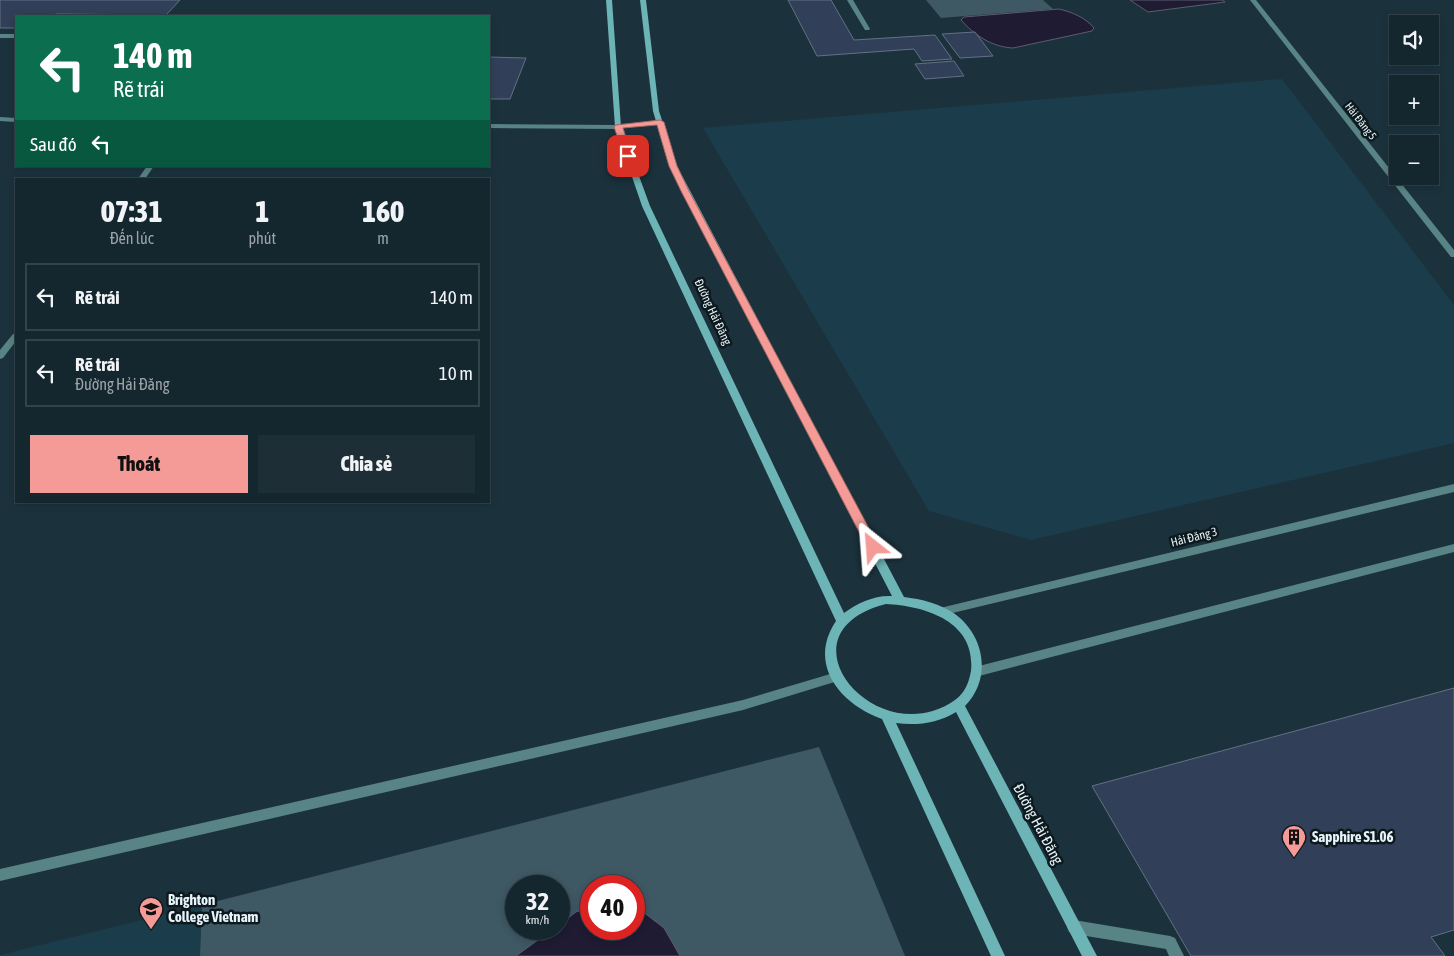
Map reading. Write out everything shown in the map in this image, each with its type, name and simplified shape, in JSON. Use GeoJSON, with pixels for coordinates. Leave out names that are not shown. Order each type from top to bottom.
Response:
{"type":"FeatureCollection","features":[{"type":"Feature","properties":{"kind":"street","name":"Đường Hải Đăng"},"geometry":{"type":"LineString","coordinates":[[609,0],[618,127],[646,206],[842,622]]}},
{"type":"Feature","properties":{"kind":"street"},"geometry":{"type":"LineString","coordinates":[[643,0],[652,78],[660,122],[673,166],[900,600]]}},
{"type":"Feature","properties":{"kind":"street"},"geometry":{"type":"LineString","coordinates":[[850,0],[868,29]]}},
{"type":"Feature","properties":{"kind":"street","name":"Hải Đăng 5"},"geometry":{"type":"LineString","coordinates":[[1252,0],[1454,255]]}},
{"type":"Feature","properties":{"kind":"street"},"geometry":{"type":"LineString","coordinates":[[0,36],[15,36]]}},
{"type":"Feature","properties":{"kind":"street"},"geometry":{"type":"LineString","coordinates":[[0,119],[15,120]]}},
{"type":"Feature","properties":{"kind":"street"},"geometry":{"type":"LineString","coordinates":[[490,126],[618,127],[660,122]]}},
{"type":"Feature","properties":{"kind":"street"},"geometry":{"type":"LineString","coordinates":[[142,178],[150,167]]}},
{"type":"Feature","properties":{"kind":"street"},"geometry":{"type":"LineString","coordinates":[[0,356],[15,337]]}},
{"type":"Feature","properties":{"kind":"street","name":"Hải Đăng 3"},"geometry":{"type":"LineString","coordinates":[[940,612],[1454,488]]}},
{"type":"Feature","properties":{"kind":"street"},"geometry":{"type":"LineString","coordinates":[[978,671],[1454,548]]}},
{"type":"Feature","properties":{"kind":"street"},"geometry":{"type":"LineString","coordinates":[[886,600],[900,600],[932,607],[940,612],[952,618],[967,633],[976,652],[978,671],[973,689],[959,706],[938,716],[913,720],[887,716],[863,706],[844,690],[833,670],[830,650],[835,632],[847,616],[864,605],[886,600]]}},
{"type":"Feature","properties":{"kind":"street"},"geometry":{"type":"LineString","coordinates":[[0,875],[743,705],[836,677]]}},
{"type":"Feature","properties":{"kind":"street","name":"Đường Hải Đăng"},"geometry":{"type":"LineString","coordinates":[[959,706],[1090,956]]}},
{"type":"Feature","properties":{"kind":"street"},"geometry":{"type":"LineString","coordinates":[[887,716],[998,956]]}},
{"type":"Feature","properties":{"kind":"street"},"geometry":{"type":"LineString","coordinates":[[1074,927],[1170,944],[1177,956]]}},
{"type":"Feature","properties":{"kind":"shaded area"},"geometry":{"type":"Polygon","coordinates":[[[926,0],[1043,0],[1053,9],[941,18],[926,0]]]}},
{"type":"Feature","properties":{"kind":"shaded area"},"geometry":{"type":"Polygon","coordinates":[[[1130,0],[1222,0],[1225,2],[1148,12],[1130,0]]]}},
{"type":"Feature","properties":{"kind":"shaded area"},"geometry":{"type":"Polygon","coordinates":[[[1059,9],[1078,16],[1094,28],[1092,31],[1013,48],[991,43],[972,31],[961,20],[964,17],[1059,9]]]}},
{"type":"Feature","properties":{"kind":"shaded area"},"geometry":{"type":"Polygon","coordinates":[[[1282,79],[1454,305],[1454,443],[1031,540],[929,511],[703,128],[1282,79]]]}},
{"type":"Feature","properties":{"kind":"shaded area"},"geometry":{"type":"Polygon","coordinates":[[[819,747],[905,956],[200,956],[202,905],[819,747]]]}},
{"type":"Feature","properties":{"kind":"shaded area","name":"Brighton College Vietnam"},"geometry":{"type":"Polygon","coordinates":[[[202,905],[200,956],[0,956],[0,955],[202,905]]]}},
{"type":"Feature","properties":{"kind":"shaded area"},"geometry":{"type":"Polygon","coordinates":[[[580,911],[580,940],[645,940],[645,913],[664,928],[680,956],[516,956],[538,940],[570,940],[570,917],[580,911]]]}},
{"type":"Feature","properties":{"kind":"building"},"geometry":{"type":"Polygon","coordinates":[[[0,0],[180,0],[166,15],[15,15],[15,28],[0,28],[0,0]]]}},
{"type":"Feature","properties":{"kind":"building"},"geometry":{"type":"Polygon","coordinates":[[[788,0],[831,0],[854,40],[935,35],[952,59],[922,61],[914,49],[817,56],[788,0]]]}},
{"type":"Feature","properties":{"kind":"building"},"geometry":{"type":"Polygon","coordinates":[[[975,32],[993,56],[960,58],[942,34],[975,32]]]}},
{"type":"Feature","properties":{"kind":"building"},"geometry":{"type":"Polygon","coordinates":[[[490,57],[526,58],[510,99],[490,99],[490,57]]]}},
{"type":"Feature","properties":{"kind":"building"},"geometry":{"type":"Polygon","coordinates":[[[954,61],[964,76],[925,79],[915,64],[954,61]]]}},
{"type":"Feature","properties":{"kind":"building","name":"Sapphire S1.06"},"geometry":{"type":"Polygon","coordinates":[[[1454,688],[1454,930],[1431,937],[1445,956],[1191,956],[1092,786],[1454,688]]]}},
{"type":"Feature","properties":{"kind":"place","name":"Sapphire S1.06"},"geometry":{"type":"Point","coordinates":[1294,858]}},
{"type":"Feature","properties":{"kind":"place","name":"Brighton College Vietnam"},"geometry":{"type":"Point","coordinates":[151,930]}},
{"type":"Feature","properties":{"kind":"route"},"geometry":{"type":"LineString","coordinates":[[628,156],[618,127],[660,122],[673,166],[685,191],[873,547]]}}]}
